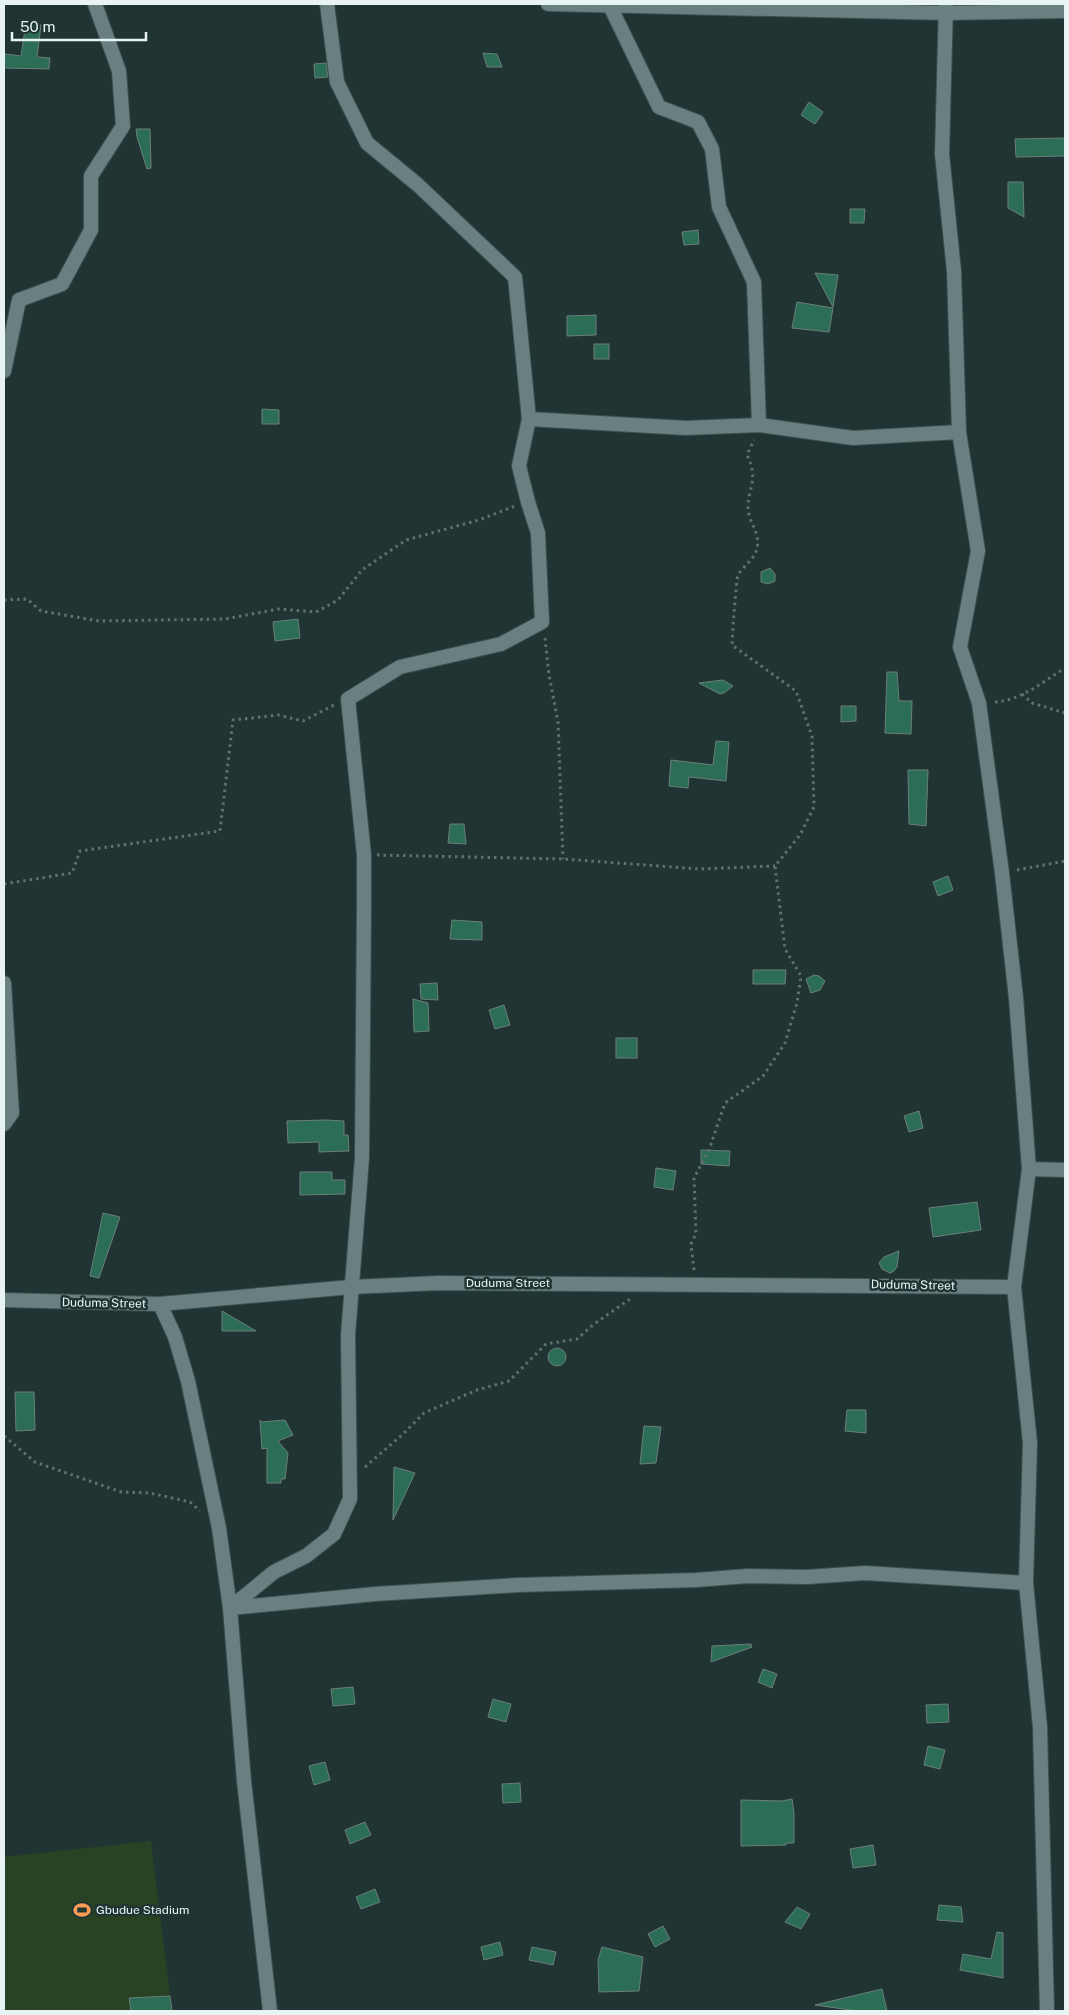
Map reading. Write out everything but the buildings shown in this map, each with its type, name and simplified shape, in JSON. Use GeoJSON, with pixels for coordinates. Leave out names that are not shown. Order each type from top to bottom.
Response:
{"type":"FeatureCollection","features":[{"type":"Feature","properties":{"kind":"street"},"geometry":{"type":"LineString","coordinates":[[4,370],[19,300],[62,284],[91,230],[91,176],[123,126],[119,71],[95,4]]}},
{"type":"Feature","properties":{"kind":"street"},"geometry":{"type":"LineString","coordinates":[[230,1608],[274,1572],[306,1556],[334,1534],[350,1499],[348,1335],[362,1158],[364,855],[348,699],[400,667],[502,644],[542,622],[538,533],[528,502],[520,466],[529,419],[515,277],[418,185],[367,142],[337,82],[327,4]]}},
{"type":"Feature","properties":{"kind":"street"},"geometry":{"type":"LineString","coordinates":[[548,4],[1065,11]]}},
{"type":"Feature","properties":{"kind":"street"},"geometry":{"type":"LineString","coordinates":[[610,6],[659,107],[698,122],[712,149],[719,207],[754,282],[759,425]]}},
{"type":"Feature","properties":{"kind":"street"},"geometry":{"type":"LineString","coordinates":[[946,8],[942,154],[954,271],[959,432],[978,551],[960,647],[979,703],[1002,873],[1016,998],[1028,1169],[1014,1286],[1030,1443],[1026,1583],[1040,1727],[1048,2011]]}},
{"type":"Feature","properties":{"kind":"street"},"geometry":{"type":"LineString","coordinates":[[529,419],[686,428],[759,425],[853,438],[959,432]]}},
{"type":"Feature","properties":{"kind":"street"},"geometry":{"type":"LineString","coordinates":[[4,984],[12,1113],[4,1124]]}},
{"type":"Feature","properties":{"kind":"street"},"geometry":{"type":"LineString","coordinates":[[1028,1169],[1065,1170]]}},
{"type":"Feature","properties":{"kind":"street","name":"Duduma Street"},"geometry":{"type":"LineString","coordinates":[[4,1300],[160,1304],[351,1286],[439,1283],[1014,1286]]}},
{"type":"Feature","properties":{"kind":"street"},"geometry":{"type":"LineString","coordinates":[[160,1304],[175,1337],[188,1381],[218,1528],[230,1608],[244,1781],[270,2011]]}},
{"type":"Feature","properties":{"kind":"street"},"geometry":{"type":"LineString","coordinates":[[230,1608],[374,1594],[518,1585],[696,1580],[748,1576],[807,1577],[865,1573],[1026,1583]]}},
{"type":"Feature","properties":{"kind":"path"},"geometry":{"type":"LineString","coordinates":[[695,1283],[691,1244],[696,1234],[694,1178],[709,1150],[725,1103],[763,1076],[785,1043],[797,1003],[801,976],[785,949],[775,866],[800,835],[814,807],[812,736],[796,691],[732,645],[738,575],[753,558],[758,548],[756,528],[750,515],[749,499],[754,481],[753,467],[747,455],[759,425]]}},
{"type":"Feature","properties":{"kind":"path"},"geometry":{"type":"LineString","coordinates":[[4,600],[27,598],[40,611],[99,621],[225,619],[279,609],[316,612],[338,600],[362,570],[406,540],[479,520],[528,502]]}},
{"type":"Feature","properties":{"kind":"path"},"geometry":{"type":"LineString","coordinates":[[542,622],[558,722],[564,859]]}},
{"type":"Feature","properties":{"kind":"path"},"geometry":{"type":"LineString","coordinates":[[979,703],[1001,702],[1022,694],[1042,684],[1065,668]]}},
{"type":"Feature","properties":{"kind":"path"},"geometry":{"type":"LineString","coordinates":[[1022,694],[1032,703],[1065,713]]}},
{"type":"Feature","properties":{"kind":"path"},"geometry":{"type":"LineString","coordinates":[[4,884],[72,873],[80,851],[220,830],[233,720],[278,715],[302,721],[348,699]]}},
{"type":"Feature","properties":{"kind":"path"},"geometry":{"type":"LineString","coordinates":[[364,855],[564,859],[700,869],[775,866]]}},
{"type":"Feature","properties":{"kind":"path"},"geometry":{"type":"LineString","coordinates":[[1002,873],[1065,861]]}},
{"type":"Feature","properties":{"kind":"path"},"geometry":{"type":"LineString","coordinates":[[350,1481],[424,1414],[478,1390],[509,1381],[546,1344],[576,1339],[594,1324],[630,1300],[644,1284]]}},
{"type":"Feature","properties":{"kind":"path"},"geometry":{"type":"LineString","coordinates":[[4,1436],[36,1462],[121,1492],[150,1493],[190,1502],[218,1528]]}},
{"type":"Feature","properties":{"kind":"green space","name":"Gbudue Stadium"},"geometry":{"type":"Polygon","coordinates":[[[151,1841],[172,2011],[4,2011],[4,1857],[151,1841]]]}},
{"type":"Feature","properties":{"kind":"place","name":"Gbudue Stadium"},"geometry":{"type":"Point","coordinates":[82,1910]}}]}
